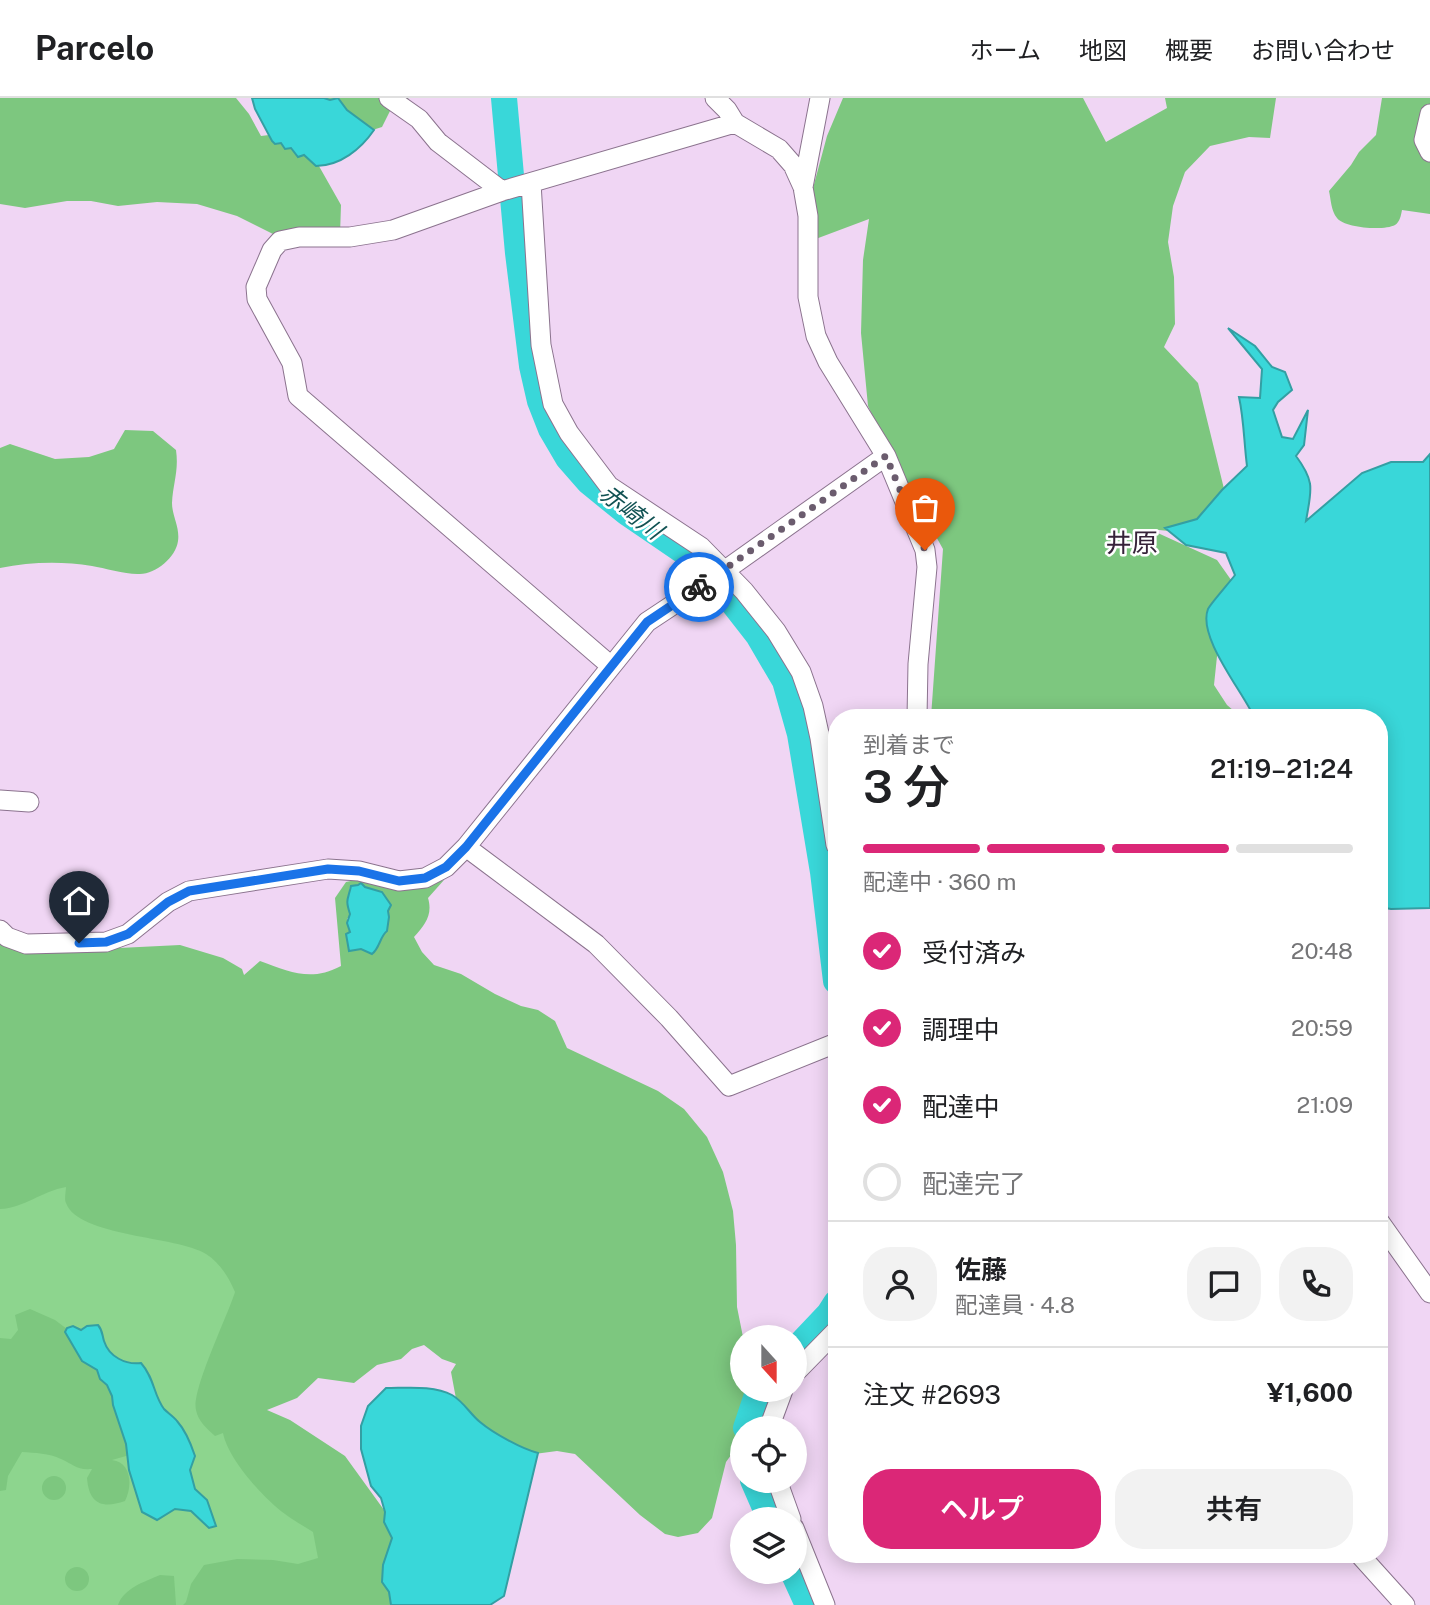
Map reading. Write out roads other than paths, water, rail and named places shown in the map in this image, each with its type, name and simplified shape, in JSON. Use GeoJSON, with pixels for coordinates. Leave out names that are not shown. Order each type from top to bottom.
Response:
{"type":"FeatureCollection","features":[{"type":"Feature","properties":{"kind":"street"},"geometry":{"type":"LineString","coordinates":[[389,98],[419,119],[438,142],[502,191]]}},
{"type":"Feature","properties":{"kind":"street"},"geometry":{"type":"LineString","coordinates":[[715,98],[735,123],[779,149],[793,165],[803,187],[808,216],[808,297],[816,336],[828,362],[886,456],[925,550],[927,567],[918,664],[917,709]]}},
{"type":"Feature","properties":{"kind":"street"},"geometry":{"type":"LineString","coordinates":[[803,187],[820,98]]}},
{"type":"Feature","properties":{"kind":"street"},"geometry":{"type":"LineString","coordinates":[[1430,114],[1424,140],[1430,152]]}},
{"type":"Feature","properties":{"kind":"street"},"geometry":{"type":"LineString","coordinates":[[611,666],[298,397],[292,363],[257,299],[257,287],[272,250],[280,241],[299,237],[350,237],[393,230],[502,191],[735,123]]}},
{"type":"Feature","properties":{"kind":"street"},"geometry":{"type":"LineString","coordinates":[[531,183],[541,345],[553,404],[569,433],[609,486],[701,547],[744,592],[776,631],[801,672],[820,738],[828,792]]}},
{"type":"Feature","properties":{"kind":"street"},"geometry":{"type":"LineString","coordinates":[[0,930],[7,937],[26,944],[106,942],[128,934],[168,902],[189,891],[328,869],[359,871],[399,881],[425,878],[446,867],[466,847],[647,622],[886,456]]}},
{"type":"Feature","properties":{"kind":"street"},"geometry":{"type":"LineString","coordinates":[[0,800],[29,802]]}},
{"type":"Feature","properties":{"kind":"street"},"geometry":{"type":"LineString","coordinates":[[466,847],[596,944],[729,1086],[828,1046]]}},
{"type":"Feature","properties":{"kind":"street"},"geometry":{"type":"LineString","coordinates":[[1388,1234],[1430,1293]]}},
{"type":"Feature","properties":{"kind":"street"},"geometry":{"type":"LineString","coordinates":[[807,1361],[828,1339]]}},
{"type":"Feature","properties":{"kind":"street"},"geometry":{"type":"LineString","coordinates":[[807,1560],[825,1605]]}},
{"type":"Feature","properties":{"kind":"street"},"geometry":{"type":"LineString","coordinates":[[1367,1563],[1405,1605]]}},
{"type":"Feature","properties":{"kind":"waterway","name":"赤崎川"},"geometry":{"type":"LineString","coordinates":[[504,98],[518,253],[532,366],[540,401],[551,429],[568,458],[589,482],[626,512],[689,555],[726,594],[758,635],[785,681],[800,734],[828,914]]}},
{"type":"Feature","properties":{"kind":"waterway","name":"赤崎川"},"geometry":{"type":"LineString","coordinates":[[807,1337],[828,1315]]}},
{"type":"Feature","properties":{"kind":"waterway","name":"赤崎川"},"geometry":{"type":"LineString","coordinates":[[750,1416],[755,1402]]}},
{"type":"Feature","properties":{"kind":"waterway","name":"赤崎川"},"geometry":{"type":"LineString","coordinates":[[759,1493],[765,1507]]}},
{"type":"Feature","properties":{"kind":"waterway","name":"赤崎川"},"geometry":{"type":"LineString","coordinates":[[798,1584],[808,1605]]}},
{"type":"Feature","properties":{"kind":"district","name":"井原"},"geometry":{"type":"Point","coordinates":[1132,543]}}]}
